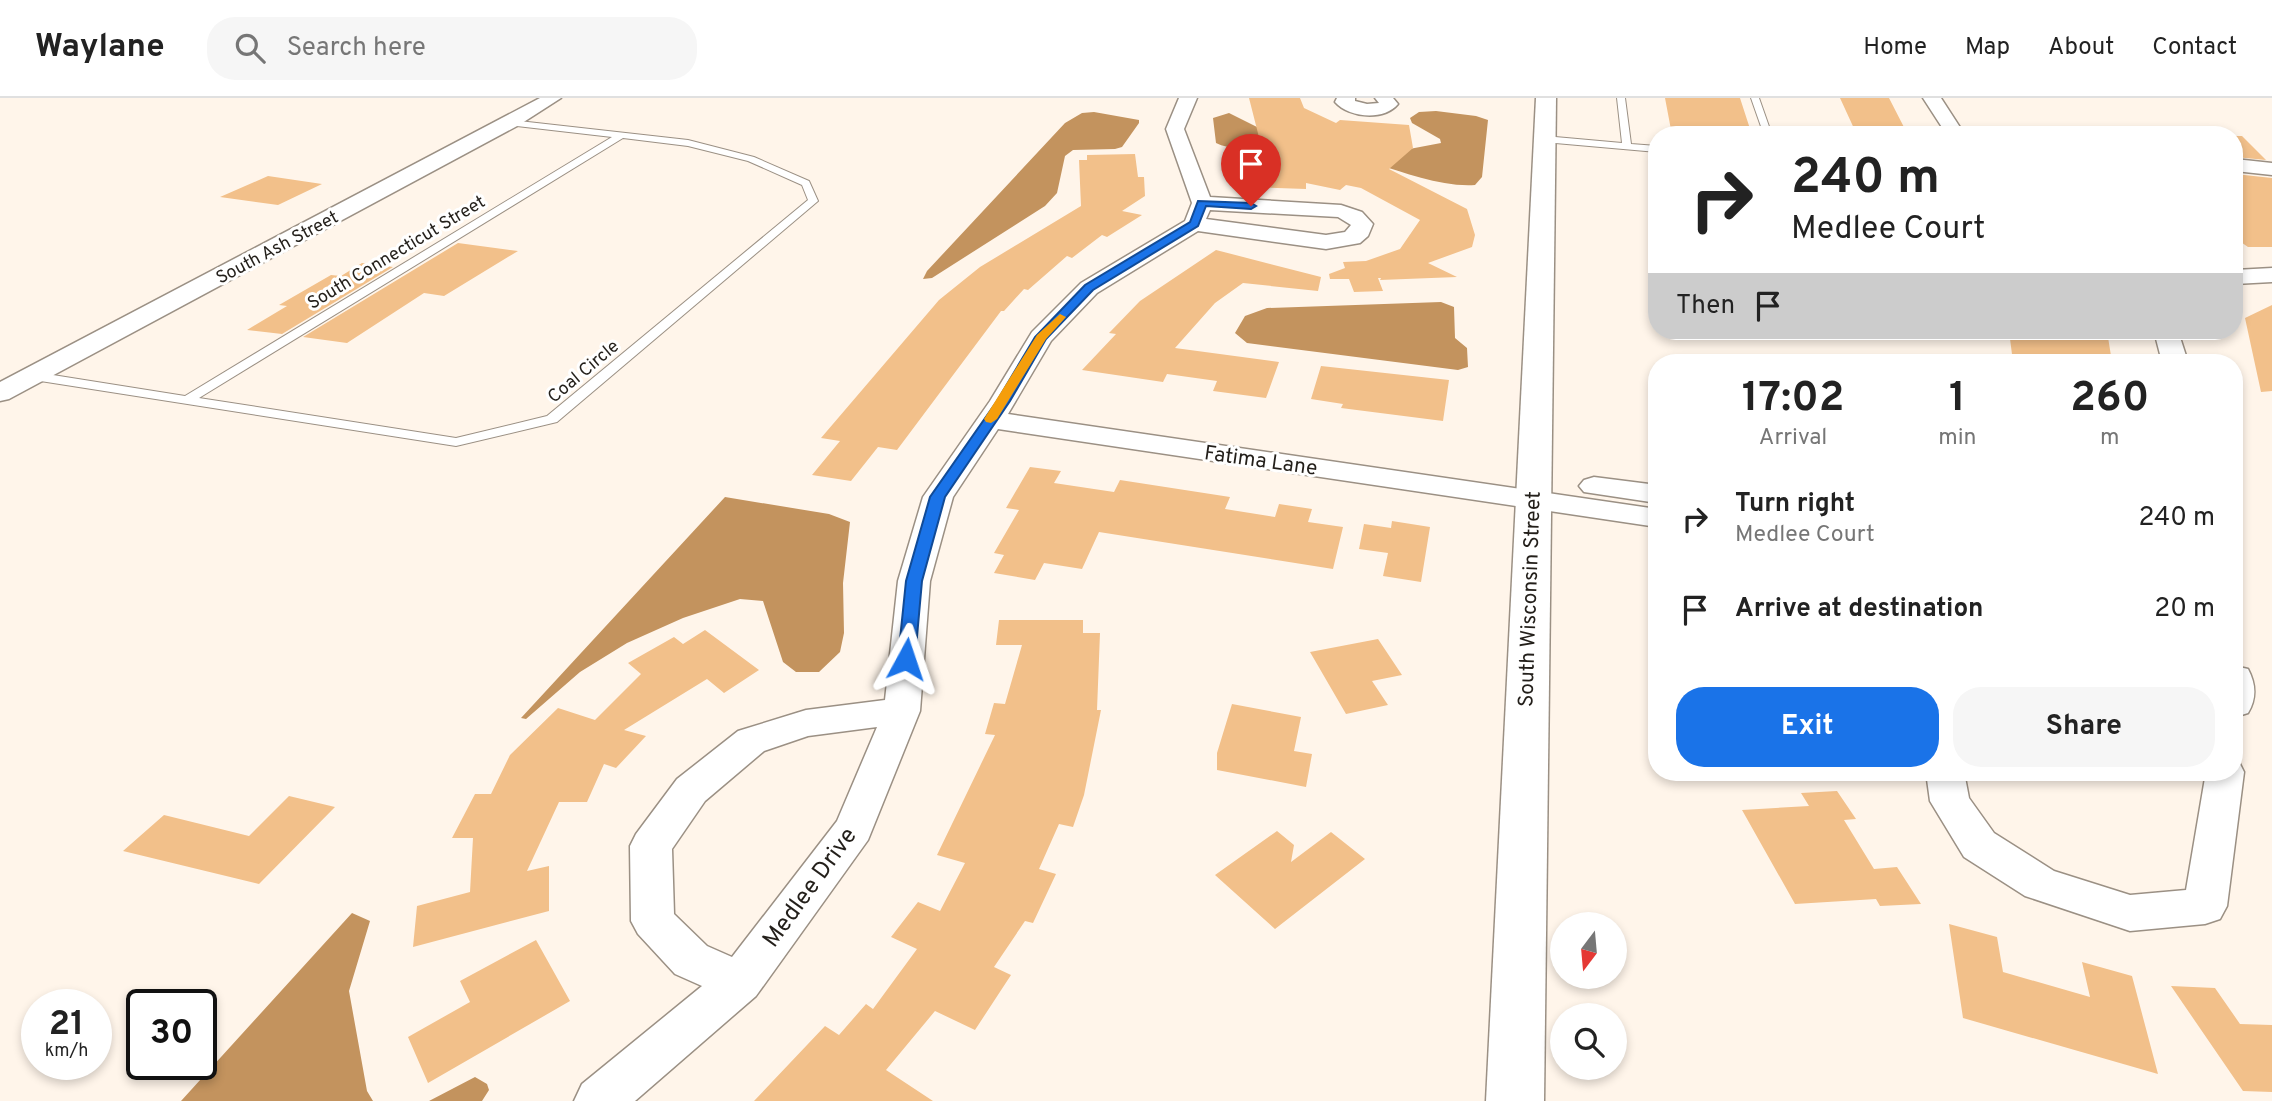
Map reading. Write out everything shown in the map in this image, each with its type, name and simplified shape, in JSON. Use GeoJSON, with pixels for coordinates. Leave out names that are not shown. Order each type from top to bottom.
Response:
{"type":"FeatureCollection","features":[{"type":"Feature","properties":{"kind":"street","name":"South Ash Street"},"geometry":{"type":"LineString","coordinates":[[0,393],[510,123],[552,98]]}},
{"type":"Feature","properties":{"kind":"street"},"geometry":{"type":"LineString","coordinates":[[1188,98],[1175,129],[1198,213]]}},
{"type":"Feature","properties":{"kind":"street"},"geometry":{"type":"LineString","coordinates":[[1346,98],[1344,102],[1348,105],[1372,109],[1387,106],[1389,104],[1384,98]]}},
{"type":"Feature","properties":{"kind":"street","name":"South Wisconsin Street"},"geometry":{"type":"LineString","coordinates":[[1515,1101],[1546,98]]}},
{"type":"Feature","properties":{"kind":"street"},"geometry":{"type":"LineString","coordinates":[[1932,98],[1950,126]]}},
{"type":"Feature","properties":{"kind":"street"},"geometry":{"type":"LineString","coordinates":[[2243,166],[2272,169]]}},
{"type":"Feature","properties":{"kind":"street"},"geometry":{"type":"LineString","coordinates":[[1341,211],[1355,216],[1362,224],[1360,231],[1352,238],[1326,242],[1198,213],[1341,211]]}},
{"type":"Feature","properties":{"kind":"street","name":"Medlee Drive"},"geometry":{"type":"LineString","coordinates":[[599,1101],[740,982],[854,829],[902,711],[914,581],[938,497],[997,411],[1041,337],[1089,288],[1198,213]]}},
{"type":"Feature","properties":{"kind":"street"},"geometry":{"type":"LineString","coordinates":[[2243,277],[2272,275]]}},
{"type":"Feature","properties":{"kind":"street","name":"Fatima Lane"},"geometry":{"type":"LineString","coordinates":[[997,411],[1532,489]]}},
{"type":"Feature","properties":{"kind":"street"},"geometry":{"type":"LineString","coordinates":[[1532,489],[1648,494]]}},
{"type":"Feature","properties":{"kind":"street"},"geometry":{"type":"LineString","coordinates":[[1532,489],[1648,516]]}},
{"type":"Feature","properties":{"kind":"street"},"geometry":{"type":"LineString","coordinates":[[740,982],[691,960],[653,920],[651,846],[691,790],[751,741],[806,723],[902,711]]}},
{"type":"Feature","properties":{"kind":"street"},"geometry":{"type":"LineString","coordinates":[[1947,781],[1950,801],[1979,845],[2040,884],[2130,913],[2205,906],[2224,781]]}},
{"type":"Feature","properties":{"kind":"lane"},"geometry":{"type":"LineString","coordinates":[[1621,98],[1627,146]]}},
{"type":"Feature","properties":{"kind":"lane"},"geometry":{"type":"LineString","coordinates":[[1755,98],[1765,126]]}},
{"type":"Feature","properties":{"kind":"lane"},"geometry":{"type":"LineString","coordinates":[[510,123],[622,135]]}},
{"type":"Feature","properties":{"kind":"lane","name":"Coal Circle"},"geometry":{"type":"LineString","coordinates":[[34,376],[456,442],[552,419],[813,201],[806,183],[751,159],[688,144],[622,135]]}},
{"type":"Feature","properties":{"kind":"lane","name":"South Connecticut Street"},"geometry":{"type":"LineString","coordinates":[[189,399],[622,135]]}},
{"type":"Feature","properties":{"kind":"lane"},"geometry":{"type":"LineString","coordinates":[[1544,139],[1648,148]]}},
{"type":"Feature","properties":{"kind":"shaded area"},"geometry":{"type":"Polygon","coordinates":[[[1436,111],[1488,120],[1482,177],[1475,185],[1437,182],[1363,161],[1279,146],[1224,146],[1216,143],[1213,118],[1229,113],[1261,129],[1383,154],[1441,143],[1440,139],[1412,123],[1410,118],[1419,112],[1436,111]]]}},
{"type":"Feature","properties":{"kind":"shaded area"},"geometry":{"type":"Polygon","coordinates":[[[1094,112],[1139,120],[1139,123],[1122,147],[1073,150],[1065,156],[1057,193],[1045,206],[932,278],[923,279],[927,271],[1065,123],[1082,113],[1094,112]]]}},
{"type":"Feature","properties":{"kind":"shaded area"},"geometry":{"type":"Polygon","coordinates":[[[1441,302],[1454,307],[1455,338],[1467,348],[1468,367],[1458,370],[1247,343],[1235,333],[1245,316],[1267,308],[1441,302]]]}},
{"type":"Feature","properties":{"kind":"shaded area"},"geometry":{"type":"Polygon","coordinates":[[[725,497],[829,514],[850,522],[843,583],[844,633],[840,652],[819,672],[796,672],[783,662],[763,601],[740,599],[683,618],[627,643],[580,672],[526,719],[521,718],[725,497]]]}},
{"type":"Feature","properties":{"kind":"shaded area"},"geometry":{"type":"Polygon","coordinates":[[[352,913],[370,921],[349,991],[367,1091],[373,1101],[181,1101],[200,1080],[217,1080],[217,1061],[352,913]]]}},
{"type":"Feature","properties":{"kind":"shaded area"},"geometry":{"type":"Polygon","coordinates":[[[475,1077],[487,1084],[489,1090],[482,1101],[429,1101],[475,1077]]]}},
{"type":"Feature","properties":{"kind":"building"},"geometry":{"type":"Polygon","coordinates":[[[1249,98],[1300,98],[1304,108],[1336,123],[1340,120],[1409,125],[1413,148],[1389,169],[1467,209],[1475,235],[1472,247],[1428,263],[1457,277],[1378,278],[1383,291],[1354,292],[1349,279],[1330,279],[1329,274],[1345,268],[1343,262],[1366,261],[1400,249],[1420,220],[1361,188],[1346,185],[1340,190],[1306,183],[1306,189],[1247,187],[1250,154],[1263,153],[1249,98]]]}},
{"type":"Feature","properties":{"kind":"building"},"geometry":{"type":"Polygon","coordinates":[[[1665,98],[1740,98],[1749,126],[1670,126],[1665,98]]]}},
{"type":"Feature","properties":{"kind":"building"},"geometry":{"type":"Polygon","coordinates":[[[1840,98],[1889,98],[1903,126],[1853,126],[1840,98]]]}},
{"type":"Feature","properties":{"kind":"building"},"geometry":{"type":"Polygon","coordinates":[[[2243,137],[2266,160],[2243,158],[2243,137]]]}},
{"type":"Feature","properties":{"kind":"building"},"geometry":{"type":"Polygon","coordinates":[[[1135,154],[1138,177],[1144,177],[1145,196],[1122,211],[1142,215],[1107,237],[1102,235],[1072,258],[1067,256],[1028,290],[1024,289],[1001,311],[897,450],[878,447],[851,481],[812,475],[840,441],[821,438],[939,300],[980,267],[1081,206],[1079,160],[1087,160],[1087,155],[1135,154]]]}},
{"type":"Feature","properties":{"kind":"building"},"geometry":{"type":"Polygon","coordinates":[[[2243,175],[2272,178],[2272,247],[2248,247],[2243,244],[2243,175]]]}},
{"type":"Feature","properties":{"kind":"building"},"geometry":{"type":"Polygon","coordinates":[[[268,176],[322,184],[278,205],[220,197],[268,176]]]}},
{"type":"Feature","properties":{"kind":"building"},"geometry":{"type":"Polygon","coordinates":[[[458,243],[518,251],[444,296],[424,293],[347,343],[303,337],[458,243]]]}},
{"type":"Feature","properties":{"kind":"building"},"geometry":{"type":"Polygon","coordinates":[[[1216,250],[1321,277],[1318,291],[1243,283],[1215,303],[1175,348],[1279,362],[1266,398],[1213,391],[1217,381],[1167,374],[1163,382],[1082,370],[1116,334],[1109,333],[1140,301],[1216,250]]]}},
{"type":"Feature","properties":{"kind":"building"},"geometry":{"type":"Polygon","coordinates":[[[362,263],[393,267],[282,334],[247,330],[287,306],[279,305],[331,275],[341,276],[362,263]]]}},
{"type":"Feature","properties":{"kind":"building"},"geometry":{"type":"Polygon","coordinates":[[[2272,305],[2272,391],[2261,392],[2245,318],[2272,305]]]}},
{"type":"Feature","properties":{"kind":"building"},"geometry":{"type":"Polygon","coordinates":[[[2010,340],[2108,340],[2111,354],[2012,354],[2010,340]]]}},
{"type":"Feature","properties":{"kind":"building"},"geometry":{"type":"Polygon","coordinates":[[[1321,366],[1449,380],[1443,421],[1341,408],[1343,404],[1311,399],[1321,366]]]}},
{"type":"Feature","properties":{"kind":"building"},"geometry":{"type":"Polygon","coordinates":[[[1030,467],[1061,471],[1054,483],[1114,492],[1120,480],[1230,497],[1225,509],[1275,517],[1279,504],[1312,509],[1308,522],[1343,527],[1333,569],[1099,532],[1082,569],[1044,563],[1035,580],[994,573],[1004,555],[994,553],[1019,510],[1006,508],[1030,467]]]}},
{"type":"Feature","properties":{"kind":"building"},"geometry":{"type":"Polygon","coordinates":[[[1392,521],[1430,527],[1421,582],[1383,576],[1388,553],[1359,549],[1364,524],[1391,528],[1392,521]]]}},
{"type":"Feature","properties":{"kind":"building"},"geometry":{"type":"Polygon","coordinates":[[[999,620],[1083,620],[1083,633],[1100,633],[1097,710],[1101,710],[1084,795],[1073,827],[1059,824],[1039,869],[1056,874],[1033,923],[1025,921],[994,967],[1011,975],[975,1030],[935,1011],[886,1070],[933,1101],[754,1101],[825,1026],[839,1035],[866,1004],[873,1009],[917,949],[891,937],[918,902],[940,911],[965,863],[937,855],[995,735],[985,734],[994,703],[1005,704],[1022,645],[996,645],[999,620]]]}},
{"type":"Feature","properties":{"kind":"building"},"geometry":{"type":"Polygon","coordinates":[[[705,630],[759,670],[724,693],[707,679],[624,730],[646,736],[616,768],[604,764],[587,802],[559,802],[527,871],[549,866],[549,911],[413,947],[417,906],[470,892],[473,838],[452,838],[475,794],[491,794],[510,755],[558,708],[595,720],[641,674],[628,663],[674,637],[683,644],[705,630]]]}},
{"type":"Feature","properties":{"kind":"building"},"geometry":{"type":"Polygon","coordinates":[[[1378,639],[1402,675],[1372,681],[1388,705],[1346,714],[1310,652],[1378,639]]]}},
{"type":"Feature","properties":{"kind":"building"},"geometry":{"type":"Polygon","coordinates":[[[1232,704],[1301,717],[1294,751],[1312,754],[1306,787],[1217,770],[1217,753],[1232,704]]]}},
{"type":"Feature","properties":{"kind":"building"},"geometry":{"type":"Polygon","coordinates":[[[1837,791],[1856,819],[1844,820],[1874,869],[1897,867],[1921,904],[1880,906],[1876,899],[1795,904],[1742,810],[1809,806],[1801,793],[1837,791]]]}},
{"type":"Feature","properties":{"kind":"building"},"geometry":{"type":"Polygon","coordinates":[[[289,796],[335,807],[259,884],[123,851],[164,815],[249,836],[289,796]]]}},
{"type":"Feature","properties":{"kind":"building"},"geometry":{"type":"Polygon","coordinates":[[[1277,831],[1294,845],[1291,862],[1331,832],[1365,859],[1275,929],[1215,875],[1277,831]]]}},
{"type":"Feature","properties":{"kind":"building"},"geometry":{"type":"Polygon","coordinates":[[[1949,924],[1997,937],[2003,972],[2090,997],[2082,962],[2132,976],[2158,1074],[1963,1018],[1949,924]]]}},
{"type":"Feature","properties":{"kind":"building"},"geometry":{"type":"Polygon","coordinates":[[[536,940],[570,1001],[428,1083],[408,1037],[470,1002],[460,981],[536,940]]]}},
{"type":"Feature","properties":{"kind":"building"},"geometry":{"type":"Polygon","coordinates":[[[2171,986],[2215,988],[2240,1024],[2272,1025],[2272,1092],[2243,1091],[2171,986]]]}},
{"type":"Feature","properties":{"kind":"slow traffic"},"geometry":{"type":"LineString","coordinates":[[991,419],[1041,337],[1060,317]]}},
{"type":"Feature","properties":{"kind":"route"},"geometry":{"type":"LineString","coordinates":[[906,659],[914,581],[938,497],[1003,401],[1041,337],[1089,288],[1194,224],[1202,203],[1251,206]]}}]}
